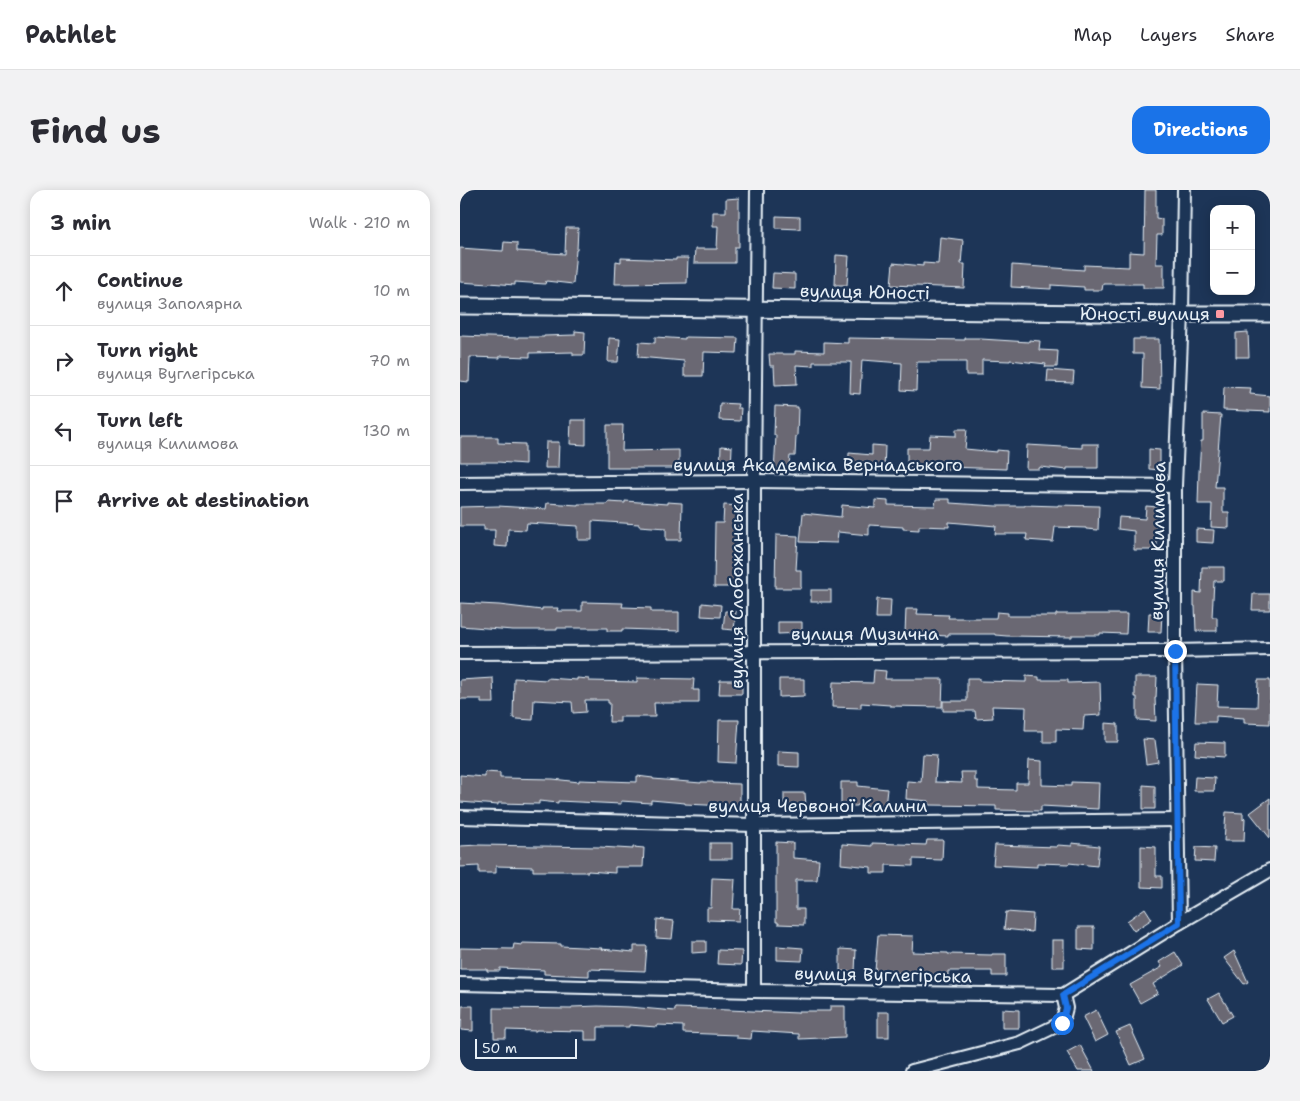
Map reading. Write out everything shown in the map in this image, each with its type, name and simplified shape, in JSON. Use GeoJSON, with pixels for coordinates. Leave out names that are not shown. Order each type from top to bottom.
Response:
{"type":"FeatureCollection","features":[{"type":"Feature","properties":{"kind":"street","name":"вулиця Слобожанська"},"geometry":{"type":"LineString","coordinates":[[754,991],[754,481],[757,190]]}},
{"type":"Feature","properties":{"kind":"street","name":"вулиця Килимова"},"geometry":{"type":"LineString","coordinates":[[1179,923],[1175,651],[1175,486],[1182,314],[1184,190]]}},
{"type":"Feature","properties":{"kind":"street","name":"вулиця Юності"},"geometry":{"type":"LineString","coordinates":[[460,306],[1270,314]]}},
{"type":"Feature","properties":{"kind":"street","name":"вулиця Академіка Вернадського"},"geometry":{"type":"LineString","coordinates":[[460,483],[754,481],[1175,486]]}},
{"type":"Feature","properties":{"kind":"street","name":"вулиця Музична"},"geometry":{"type":"LineString","coordinates":[[460,653],[1175,651],[1270,649]]}},
{"type":"Feature","properties":{"kind":"street","name":"вулиця Червоної Калини"},"geometry":{"type":"LineString","coordinates":[[460,816],[754,826],[1177,820]]}},
{"type":"Feature","properties":{"kind":"street"},"geometry":{"type":"LineString","coordinates":[[912,1071],[1020,1044],[1062,1023],[1066,1008],[1063,995],[1179,923],[1270,870]]}},
{"type":"Feature","properties":{"kind":"street","name":"вулиця Вуглегірська"},"geometry":{"type":"LineString","coordinates":[[460,984],[754,991],[1063,995]]}},
{"type":"Feature","properties":{"kind":"building"},"geometry":{"type":"Polygon","coordinates":[[[1145,190],[1156,190],[1156,218],[1162,219],[1162,235],[1157,235],[1156,264],[1164,264],[1164,288],[1143,288],[1143,284],[1103,284],[1102,290],[1084,290],[1084,287],[1051,285],[1051,289],[1011,287],[1012,265],[1084,270],[1084,265],[1129,267],[1129,252],[1144,253],[1145,190]]]}},
{"type":"Feature","properties":{"kind":"building"},"geometry":{"type":"Polygon","coordinates":[[[739,198],[739,247],[735,247],[735,263],[694,263],[695,249],[717,249],[718,226],[713,226],[713,212],[726,212],[726,199],[739,198]]]}},
{"type":"Feature","properties":{"kind":"building"},"geometry":{"type":"Polygon","coordinates":[[[776,216],[800,217],[800,229],[776,228],[776,216]]]}},
{"type":"Feature","properties":{"kind":"building"},"geometry":{"type":"Polygon","coordinates":[[[566,228],[578,228],[573,284],[546,281],[545,284],[515,282],[515,285],[460,282],[460,248],[503,251],[504,242],[517,243],[517,251],[565,254],[566,228]]]}},
{"type":"Feature","properties":{"kind":"building"},"geometry":{"type":"Polygon","coordinates":[[[940,237],[963,240],[961,264],[965,264],[964,288],[891,285],[893,263],[923,266],[923,263],[938,264],[940,237]]]}},
{"type":"Feature","properties":{"kind":"building"},"geometry":{"type":"Polygon","coordinates":[[[836,255],[849,256],[847,285],[835,285],[836,255]]]}},
{"type":"Feature","properties":{"kind":"building"},"geometry":{"type":"Polygon","coordinates":[[[621,258],[676,260],[676,258],[688,258],[687,283],[615,284],[616,261],[621,262],[621,258]]]}},
{"type":"Feature","properties":{"kind":"building"},"geometry":{"type":"Polygon","coordinates":[[[773,273],[795,274],[795,289],[772,288],[773,273]]]}},
{"type":"Feature","properties":{"kind":"building"},"geometry":{"type":"Polygon","coordinates":[[[575,331],[585,332],[584,355],[573,355],[573,352],[530,353],[530,357],[470,357],[469,382],[460,381],[460,336],[544,337],[575,335],[575,331]]]}},
{"type":"Feature","properties":{"kind":"building"},"geometry":{"type":"Polygon","coordinates":[[[1248,332],[1249,357],[1236,357],[1236,333],[1248,332]]]}},
{"type":"Feature","properties":{"kind":"building"},"geometry":{"type":"Polygon","coordinates":[[[655,337],[685,339],[685,337],[738,338],[737,353],[704,352],[703,376],[684,376],[684,361],[638,357],[639,342],[655,343],[655,337]]]}},
{"type":"Feature","properties":{"kind":"building"},"geometry":{"type":"Polygon","coordinates":[[[609,338],[620,339],[618,362],[608,362],[609,338]]]}},
{"type":"Feature","properties":{"kind":"building"},"geometry":{"type":"Polygon","coordinates":[[[848,338],[965,340],[965,338],[981,338],[1029,342],[1029,340],[1040,341],[1039,350],[1058,351],[1057,367],[1045,367],[1046,364],[1010,360],[982,360],[982,375],[966,375],[966,362],[917,362],[916,391],[901,390],[902,363],[862,360],[860,394],[850,393],[851,362],[813,362],[813,366],[796,365],[797,384],[775,385],[774,366],[770,366],[769,354],[795,354],[795,351],[824,352],[824,342],[848,343],[848,338]]]}},
{"type":"Feature","properties":{"kind":"building"},"geometry":{"type":"Polygon","coordinates":[[[1133,339],[1159,339],[1160,389],[1142,388],[1143,354],[1133,354],[1133,339]]]}},
{"type":"Feature","properties":{"kind":"building"},"geometry":{"type":"Polygon","coordinates":[[[1048,370],[1074,372],[1073,383],[1047,382],[1048,370]]]}},
{"type":"Feature","properties":{"kind":"building"},"geometry":{"type":"Polygon","coordinates":[[[1224,387],[1251,388],[1250,394],[1270,396],[1270,412],[1223,410],[1224,387]]]}},
{"type":"Feature","properties":{"kind":"building"},"geometry":{"type":"Polygon","coordinates":[[[720,403],[738,404],[737,408],[741,408],[740,421],[719,420],[720,403]]]}},
{"type":"Feature","properties":{"kind":"building"},"geometry":{"type":"Polygon","coordinates":[[[775,406],[798,407],[795,456],[790,456],[788,473],[774,473],[775,406]]]}},
{"type":"Feature","properties":{"kind":"building"},"geometry":{"type":"Polygon","coordinates":[[[1203,414],[1221,415],[1215,487],[1223,487],[1223,512],[1229,512],[1229,528],[1211,527],[1212,504],[1198,504],[1203,414]]]}},
{"type":"Feature","properties":{"kind":"building"},"geometry":{"type":"Polygon","coordinates":[[[571,420],[586,420],[586,445],[570,444],[571,420]]]}},
{"type":"Feature","properties":{"kind":"building"},"geometry":{"type":"Polygon","coordinates":[[[607,425],[623,425],[622,451],[679,450],[679,468],[607,468],[607,425]]]}},
{"type":"Feature","properties":{"kind":"building"},"geometry":{"type":"Polygon","coordinates":[[[956,429],[967,429],[965,449],[1007,451],[1006,469],[949,467],[949,470],[937,471],[937,468],[907,468],[907,448],[929,448],[930,435],[956,436],[956,429]]]}},
{"type":"Feature","properties":{"kind":"building"},"geometry":{"type":"Polygon","coordinates":[[[460,437],[498,437],[498,443],[525,444],[525,464],[460,462],[460,437]]]}},
{"type":"Feature","properties":{"kind":"building"},"geometry":{"type":"Polygon","coordinates":[[[546,442],[559,442],[558,468],[545,468],[546,442]]]}},
{"type":"Feature","properties":{"kind":"building"},"geometry":{"type":"Polygon","coordinates":[[[1082,444],[1098,444],[1098,468],[1067,468],[1067,470],[1040,467],[1039,469],[1026,469],[1027,445],[1082,448],[1082,444]]]}},
{"type":"Feature","properties":{"kind":"building"},"geometry":{"type":"Polygon","coordinates":[[[872,445],[885,446],[884,471],[848,470],[849,453],[872,455],[872,445]]]}},
{"type":"Feature","properties":{"kind":"building"},"geometry":{"type":"Polygon","coordinates":[[[721,446],[732,447],[731,469],[720,468],[721,446]]]}},
{"type":"Feature","properties":{"kind":"building"},"geometry":{"type":"Polygon","coordinates":[[[1149,449],[1160,450],[1160,470],[1149,469],[1149,449]]]}},
{"type":"Feature","properties":{"kind":"building"},"geometry":{"type":"Polygon","coordinates":[[[936,499],[950,499],[950,503],[996,506],[1099,506],[1098,530],[1055,527],[1053,542],[1026,540],[1027,534],[995,534],[996,526],[949,522],[949,527],[919,526],[919,530],[869,525],[869,535],[838,532],[837,543],[800,542],[803,513],[841,517],[842,505],[875,508],[875,500],[888,501],[888,505],[935,506],[936,499]]]}},
{"type":"Feature","properties":{"kind":"building"},"geometry":{"type":"Polygon","coordinates":[[[625,501],[667,504],[667,502],[682,503],[681,540],[666,540],[666,528],[592,521],[592,540],[578,540],[578,526],[527,523],[526,530],[508,529],[507,547],[494,546],[495,530],[484,530],[484,526],[460,526],[460,507],[498,506],[546,509],[547,503],[578,505],[608,504],[608,502],[625,503],[625,501]]]}},
{"type":"Feature","properties":{"kind":"building"},"geometry":{"type":"Polygon","coordinates":[[[724,505],[741,506],[740,526],[738,525],[737,587],[714,587],[715,523],[723,523],[724,505]]]}},
{"type":"Feature","properties":{"kind":"building"},"geometry":{"type":"Polygon","coordinates":[[[1146,506],[1158,507],[1157,550],[1134,550],[1134,531],[1118,529],[1119,517],[1145,519],[1146,506]]]}},
{"type":"Feature","properties":{"kind":"building"},"geometry":{"type":"Polygon","coordinates":[[[1196,529],[1214,530],[1213,543],[1196,542],[1196,529]]]}},
{"type":"Feature","properties":{"kind":"building"},"geometry":{"type":"Polygon","coordinates":[[[776,535],[798,536],[796,570],[801,570],[801,588],[775,588],[776,535]]]}},
{"type":"Feature","properties":{"kind":"building"},"geometry":{"type":"Polygon","coordinates":[[[1202,567],[1224,567],[1224,581],[1214,581],[1212,617],[1217,617],[1217,631],[1196,631],[1194,592],[1201,593],[1202,567]]]}},
{"type":"Feature","properties":{"kind":"building"},"geometry":{"type":"Polygon","coordinates":[[[811,590],[831,590],[831,602],[811,602],[811,590]]]}},
{"type":"Feature","properties":{"kind":"building"},"geometry":{"type":"Polygon","coordinates":[[[1253,594],[1270,594],[1270,610],[1252,610],[1253,594]]]}},
{"type":"Feature","properties":{"kind":"building"},"geometry":{"type":"Polygon","coordinates":[[[877,599],[891,600],[890,618],[876,618],[877,599]]]}},
{"type":"Feature","properties":{"kind":"building"},"geometry":{"type":"Polygon","coordinates":[[[582,602],[623,603],[622,607],[651,608],[651,612],[679,612],[679,631],[622,629],[622,631],[607,631],[607,628],[513,630],[460,626],[460,603],[542,610],[542,608],[558,608],[557,611],[582,611],[582,602]]]}},
{"type":"Feature","properties":{"kind":"building"},"geometry":{"type":"Polygon","coordinates":[[[702,603],[721,605],[720,617],[701,616],[702,603]]]}},
{"type":"Feature","properties":{"kind":"building"},"geometry":{"type":"Polygon","coordinates":[[[906,609],[918,609],[917,614],[949,615],[948,618],[996,618],[997,612],[1008,613],[1008,616],[1127,614],[1126,634],[1100,633],[1100,635],[1072,635],[1072,637],[1007,636],[995,634],[948,634],[948,636],[931,635],[931,633],[905,633],[906,609]]]}},
{"type":"Feature","properties":{"kind":"building"},"geometry":{"type":"Polygon","coordinates":[[[725,611],[736,612],[734,630],[723,629],[725,611]]]}},
{"type":"Feature","properties":{"kind":"building"},"geometry":{"type":"Polygon","coordinates":[[[1149,613],[1162,613],[1161,632],[1148,632],[1149,613]]]}},
{"type":"Feature","properties":{"kind":"building"},"geometry":{"type":"Polygon","coordinates":[[[778,622],[802,622],[802,633],[778,634],[778,622]]]}},
{"type":"Feature","properties":{"kind":"building"},"geometry":{"type":"Polygon","coordinates":[[[874,670],[886,671],[885,679],[943,679],[942,707],[890,706],[861,703],[861,708],[832,707],[833,682],[873,683],[874,670]]]}},
{"type":"Feature","properties":{"kind":"building"},"geometry":{"type":"Polygon","coordinates":[[[1026,676],[1039,677],[1039,680],[1068,680],[1068,683],[1100,682],[1101,715],[1084,716],[1083,730],[1056,729],[1056,742],[1043,742],[1043,731],[1025,731],[1026,707],[992,706],[993,718],[976,719],[975,711],[943,711],[943,701],[967,701],[967,678],[979,678],[979,681],[1026,682],[1026,676]]]}},
{"type":"Feature","properties":{"kind":"building"},"geometry":{"type":"Polygon","coordinates":[[[1135,677],[1157,677],[1155,698],[1156,721],[1137,720],[1135,677]]]}},
{"type":"Feature","properties":{"kind":"building"},"geometry":{"type":"Polygon","coordinates":[[[493,678],[494,703],[481,703],[481,699],[460,699],[460,680],[493,678]]]}},
{"type":"Feature","properties":{"kind":"building"},"geometry":{"type":"Polygon","coordinates":[[[514,678],[577,680],[577,678],[589,679],[589,681],[637,682],[637,678],[694,679],[693,690],[699,690],[699,703],[654,703],[655,717],[620,717],[620,722],[609,722],[610,703],[608,703],[608,700],[585,700],[586,712],[573,713],[572,702],[534,700],[533,720],[517,719],[513,718],[514,678]]]}},
{"type":"Feature","properties":{"kind":"building"},"geometry":{"type":"Polygon","coordinates":[[[779,679],[804,679],[804,696],[779,697],[779,679]]]}},
{"type":"Feature","properties":{"kind":"building"},"geometry":{"type":"Polygon","coordinates":[[[720,680],[742,680],[742,694],[719,694],[720,680]]]}},
{"type":"Feature","properties":{"kind":"building"},"geometry":{"type":"Polygon","coordinates":[[[1258,680],[1270,680],[1270,724],[1244,723],[1244,718],[1216,716],[1216,722],[1195,722],[1197,684],[1218,685],[1217,706],[1257,707],[1258,680]]]}},
{"type":"Feature","properties":{"kind":"building"},"geometry":{"type":"Polygon","coordinates":[[[719,720],[739,720],[736,763],[718,762],[719,720]]]}},
{"type":"Feature","properties":{"kind":"building"},"geometry":{"type":"Polygon","coordinates":[[[1105,723],[1118,724],[1118,742],[1105,742],[1105,723]]]}},
{"type":"Feature","properties":{"kind":"building"},"geometry":{"type":"Polygon","coordinates":[[[1143,739],[1155,740],[1158,762],[1146,764],[1143,739]]]}},
{"type":"Feature","properties":{"kind":"building"},"geometry":{"type":"Polygon","coordinates":[[[1196,742],[1225,743],[1225,757],[1195,755],[1196,742]]]}},
{"type":"Feature","properties":{"kind":"building"},"geometry":{"type":"Polygon","coordinates":[[[778,751],[799,752],[799,767],[778,766],[778,751]]]}},
{"type":"Feature","properties":{"kind":"building"},"geometry":{"type":"Polygon","coordinates":[[[923,754],[937,755],[935,782],[962,783],[961,772],[975,772],[975,781],[978,781],[978,789],[1016,790],[1016,783],[1028,783],[1029,760],[1042,761],[1042,785],[1071,786],[1071,782],[1099,783],[1098,809],[1041,806],[1041,811],[996,810],[996,806],[929,805],[929,801],[906,799],[907,781],[921,782],[923,754]]]}},
{"type":"Feature","properties":{"kind":"building"},"geometry":{"type":"Polygon","coordinates":[[[485,772],[500,773],[500,778],[553,779],[579,782],[579,780],[637,782],[637,776],[701,783],[740,784],[740,808],[651,800],[651,803],[621,801],[621,804],[539,801],[539,804],[498,803],[498,805],[460,802],[460,775],[485,777],[485,772]]]}},
{"type":"Feature","properties":{"kind":"building"},"geometry":{"type":"Polygon","coordinates":[[[1195,777],[1215,778],[1214,791],[1194,791],[1195,777]]]}},
{"type":"Feature","properties":{"kind":"building"},"geometry":{"type":"Polygon","coordinates":[[[841,782],[858,782],[858,786],[887,789],[885,807],[841,806],[841,782]]]}},
{"type":"Feature","properties":{"kind":"building"},"geometry":{"type":"Polygon","coordinates":[[[1143,785],[1155,786],[1155,809],[1143,809],[1143,785]]]}},
{"type":"Feature","properties":{"kind":"building"},"geometry":{"type":"Polygon","coordinates":[[[784,793],[805,793],[806,806],[784,806],[784,793]]]}},
{"type":"Feature","properties":{"kind":"building"},"geometry":{"type":"Polygon","coordinates":[[[1270,798],[1270,838],[1250,813],[1270,798]]]}},
{"type":"Feature","properties":{"kind":"building"},"geometry":{"type":"Polygon","coordinates":[[[1226,812],[1243,813],[1243,820],[1245,818],[1244,841],[1224,841],[1226,812]]]}},
{"type":"Feature","properties":{"kind":"building"},"geometry":{"type":"Polygon","coordinates":[[[927,840],[943,840],[942,860],[913,859],[913,866],[886,865],[886,873],[871,873],[871,867],[841,864],[842,844],[872,846],[872,843],[926,845],[927,840]]]}},
{"type":"Feature","properties":{"kind":"building"},"geometry":{"type":"Polygon","coordinates":[[[776,842],[793,843],[793,858],[819,860],[817,880],[796,880],[796,909],[804,909],[804,925],[778,924],[776,922],[776,842]]]}},
{"type":"Feature","properties":{"kind":"building"},"geometry":{"type":"Polygon","coordinates":[[[710,843],[732,843],[732,859],[710,859],[710,843]]]}},
{"type":"Feature","properties":{"kind":"building"},"geometry":{"type":"Polygon","coordinates":[[[1072,843],[1099,846],[1097,866],[1069,863],[1037,863],[1037,867],[993,865],[995,845],[1057,847],[1057,845],[1072,846],[1072,843]]]}},
{"type":"Feature","properties":{"kind":"building"},"geometry":{"type":"Polygon","coordinates":[[[460,846],[644,848],[643,867],[615,867],[615,873],[533,871],[533,867],[496,866],[496,873],[479,873],[479,866],[460,867],[460,846]]]}},
{"type":"Feature","properties":{"kind":"building"},"geometry":{"type":"Polygon","coordinates":[[[1141,846],[1156,847],[1156,876],[1162,876],[1162,888],[1141,887],[1141,846]]]}},
{"type":"Feature","properties":{"kind":"building"},"geometry":{"type":"Polygon","coordinates":[[[1196,847],[1215,848],[1214,862],[1195,861],[1196,847]]]}},
{"type":"Feature","properties":{"kind":"building"},"geometry":{"type":"Polygon","coordinates":[[[712,878],[735,879],[733,909],[740,909],[739,921],[707,920],[707,908],[711,908],[712,878]]]}},
{"type":"Feature","properties":{"kind":"building"},"geometry":{"type":"Polygon","coordinates":[[[1145,908],[1152,919],[1134,931],[1127,921],[1145,908]]]}},
{"type":"Feature","properties":{"kind":"building"},"geometry":{"type":"Polygon","coordinates":[[[1006,912],[1033,914],[1032,932],[1004,929],[1006,912]]]}},
{"type":"Feature","properties":{"kind":"building"},"geometry":{"type":"Polygon","coordinates":[[[657,919],[674,921],[672,939],[656,938],[657,919]]]}},
{"type":"Feature","properties":{"kind":"building"},"geometry":{"type":"Polygon","coordinates":[[[1078,927],[1094,927],[1094,950],[1078,949],[1078,927]]]}},
{"type":"Feature","properties":{"kind":"building"},"geometry":{"type":"Polygon","coordinates":[[[878,935],[913,936],[912,952],[1006,954],[1006,976],[992,976],[992,971],[948,971],[948,976],[875,971],[878,935]]]}},
{"type":"Feature","properties":{"kind":"building"},"geometry":{"type":"Polygon","coordinates":[[[1052,940],[1064,940],[1064,967],[1052,967],[1052,940]]]}},
{"type":"Feature","properties":{"kind":"building"},"geometry":{"type":"Polygon","coordinates":[[[692,941],[706,941],[706,952],[692,953],[692,941]]]}},
{"type":"Feature","properties":{"kind":"building"},"geometry":{"type":"Polygon","coordinates":[[[522,943],[561,944],[561,946],[634,952],[634,946],[647,946],[645,971],[589,969],[589,976],[544,974],[544,970],[500,968],[500,971],[487,971],[487,969],[460,969],[460,948],[513,949],[514,944],[522,945],[522,943]]]}},
{"type":"Feature","properties":{"kind":"building"},"geometry":{"type":"Polygon","coordinates":[[[777,946],[803,948],[802,961],[777,960],[777,946]]]}},
{"type":"Feature","properties":{"kind":"building"},"geometry":{"type":"Polygon","coordinates":[[[840,949],[856,950],[855,972],[840,971],[840,949]]]}},
{"type":"Feature","properties":{"kind":"building"},"geometry":{"type":"Polygon","coordinates":[[[718,950],[742,951],[741,965],[717,964],[718,950]]]}},
{"type":"Feature","properties":{"kind":"building"},"geometry":{"type":"Polygon","coordinates":[[[1234,951],[1248,982],[1244,984],[1224,958],[1234,951]]]}},
{"type":"Feature","properties":{"kind":"building"},"geometry":{"type":"Polygon","coordinates":[[[1175,952],[1183,965],[1153,984],[1158,993],[1140,1003],[1130,985],[1162,967],[1159,962],[1175,952]]]}},
{"type":"Feature","properties":{"kind":"building"},"geometry":{"type":"Polygon","coordinates":[[[1219,993],[1233,1016],[1222,1022],[1208,999],[1219,993]]]}},
{"type":"Feature","properties":{"kind":"building"},"geometry":{"type":"Polygon","coordinates":[[[462,1006],[473,1006],[473,1031],[461,1030],[462,1006]]]}},
{"type":"Feature","properties":{"kind":"building"},"geometry":{"type":"Polygon","coordinates":[[[598,1006],[675,1011],[675,1008],[798,1013],[798,1011],[830,1011],[830,1006],[845,1006],[845,1037],[799,1039],[799,1034],[752,1031],[751,1039],[736,1038],[736,1035],[683,1033],[683,1026],[629,1025],[629,1027],[598,1027],[598,1040],[585,1040],[585,1031],[536,1030],[506,1030],[506,1038],[494,1038],[494,1008],[572,1009],[572,1007],[598,1006]]]}},
{"type":"Feature","properties":{"kind":"building"},"geometry":{"type":"Polygon","coordinates":[[[1002,1009],[1019,1010],[1019,1028],[1002,1028],[1002,1009]]]}},
{"type":"Feature","properties":{"kind":"building"},"geometry":{"type":"Polygon","coordinates":[[[1096,1010],[1108,1035],[1095,1042],[1083,1017],[1096,1010]]]}},
{"type":"Feature","properties":{"kind":"building"},"geometry":{"type":"Polygon","coordinates":[[[878,1012],[889,1012],[889,1037],[878,1037],[878,1012]]]}},
{"type":"Feature","properties":{"kind":"building"},"geometry":{"type":"Polygon","coordinates":[[[1130,1026],[1145,1059],[1131,1065],[1116,1032],[1130,1026]]]}},
{"type":"Feature","properties":{"kind":"building"},"geometry":{"type":"Polygon","coordinates":[[[1080,1045],[1094,1071],[1078,1071],[1067,1052],[1080,1045]]]}},
{"type":"Feature","properties":{"kind":"place","name":"Юності вулиця"},"geometry":{"type":"Point","coordinates":[1220,314]}},
{"type":"Feature","properties":{"kind":"route"},"geometry":{"type":"LineString","coordinates":[[1062,1023],[1066,1008],[1063,995],[1179,923],[1175,651]]}}]}
